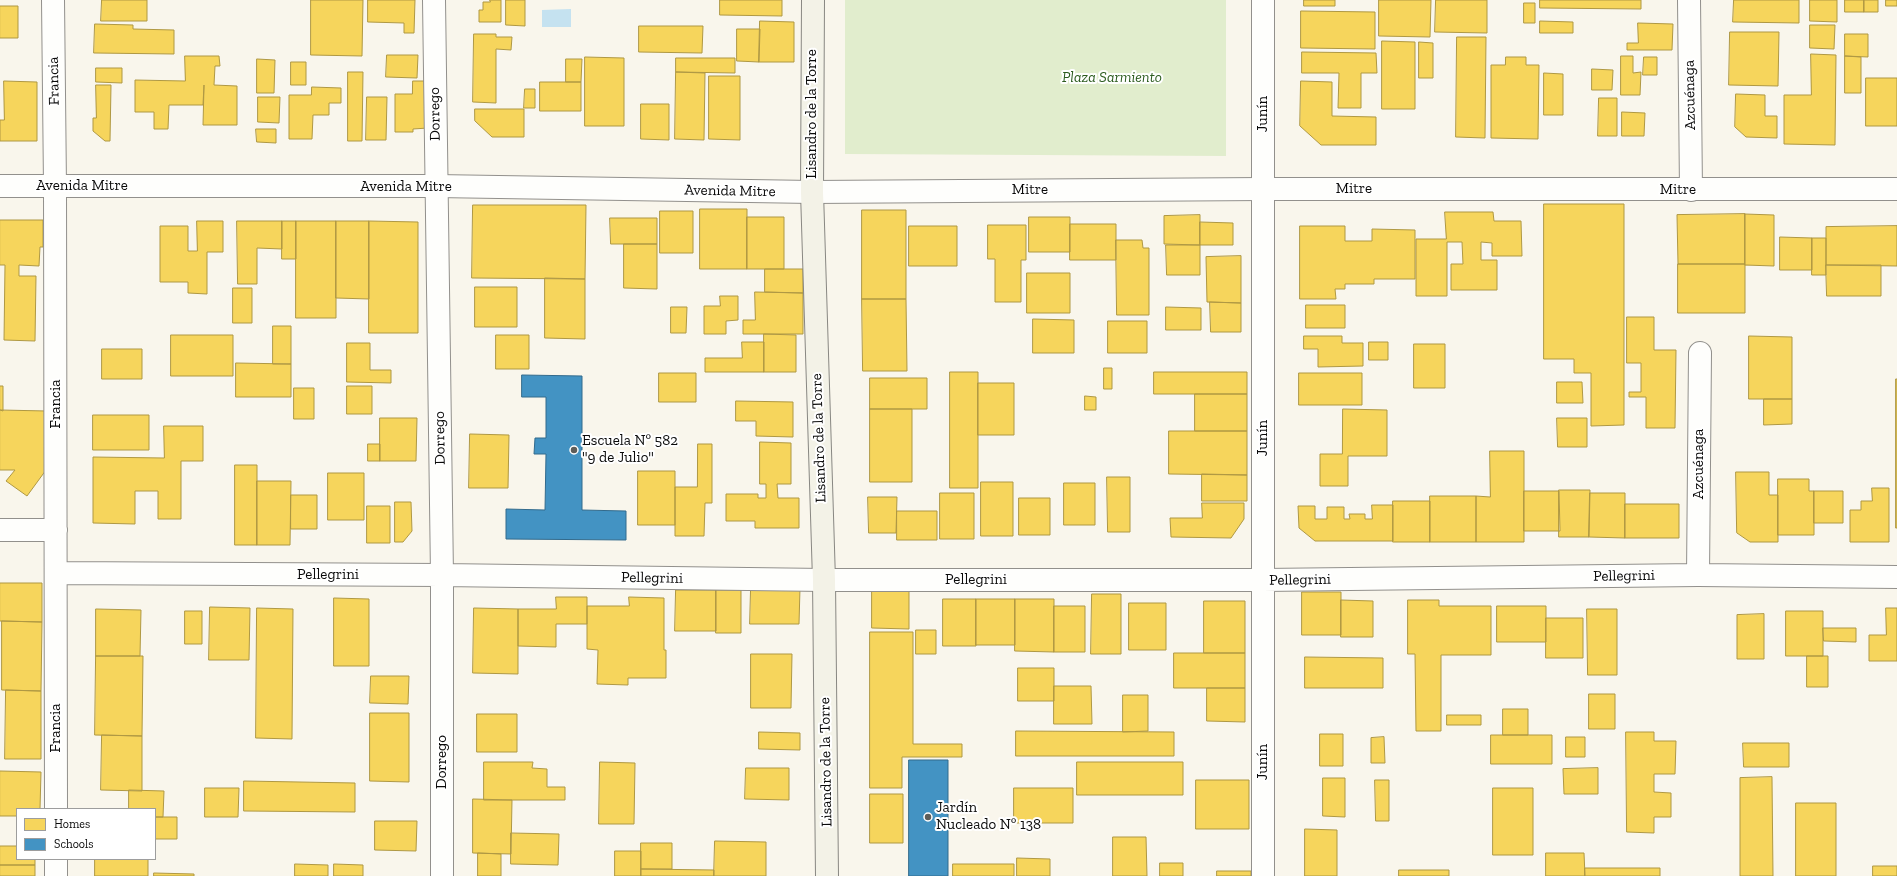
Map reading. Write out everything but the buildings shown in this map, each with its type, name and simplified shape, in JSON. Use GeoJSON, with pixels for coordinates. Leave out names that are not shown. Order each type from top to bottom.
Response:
{"type":"FeatureCollection","features":[{"type":"Feature","properties":{"kind":"main road","name":"Lisandro de la Torre"},"geometry":{"type":"LineString","coordinates":[[813,0],[812,192],[824,580],[827,876]]}},
{"type":"Feature","properties":{"kind":"street","name":"Francia"},"geometry":{"type":"LineString","coordinates":[[53,0],[55,186],[56,808]]}},
{"type":"Feature","properties":{"kind":"street","name":"Dorrego"},"geometry":{"type":"LineString","coordinates":[[434,0],[442,575],[442,876]]}},
{"type":"Feature","properties":{"kind":"street","name":"Junín"},"geometry":{"type":"LineString","coordinates":[[1263,0],[1263,876]]}},
{"type":"Feature","properties":{"kind":"street","name":"Azcuénaga"},"geometry":{"type":"LineString","coordinates":[[1689,0],[1691,190]]}},
{"type":"Feature","properties":{"kind":"street","name":"Avenida Mitre"},"geometry":{"type":"LineString","coordinates":[[0,186],[436,186],[812,192]]}},
{"type":"Feature","properties":{"kind":"street","name":"Mitre"},"geometry":{"type":"LineString","coordinates":[[812,192],[1263,189],[1897,189]]}},
{"type":"Feature","properties":{"kind":"street","name":"Azcuénaga"},"geometry":{"type":"LineString","coordinates":[[1698,575],[1700,353]]}},
{"type":"Feature","properties":{"kind":"street"},"geometry":{"type":"LineString","coordinates":[[0,530],[56,530]]}},
{"type":"Feature","properties":{"kind":"street","name":"Pellegrini"},"geometry":{"type":"LineString","coordinates":[[56,574],[442,575],[824,580],[1263,580],[1698,575],[1897,577]]}},
{"type":"Feature","properties":{"kind":"street"},"geometry":{"type":"LineString","coordinates":[[56,860],[56,876]]}},
{"type":"Feature","properties":{"kind":"green space","name":"Plaza Sarmiento"},"geometry":{"type":"Polygon","coordinates":[[[845,0],[1226,0],[1226,156],[845,154],[845,0]]]}},
{"type":"Feature","properties":{"kind":"water"},"geometry":{"type":"Polygon","coordinates":[[[571,9],[571,27],[542,27],[542,10],[571,9]]]}},
{"type":"Feature","properties":{"kind":"place","name":"Escuela Nº 582 \"9 de Julio\""},"geometry":{"type":"Point","coordinates":[574,450]}},
{"type":"Feature","properties":{"kind":"place","name":"Jardín Nucleado Nº 138"},"geometry":{"type":"Point","coordinates":[928,817]}}]}
